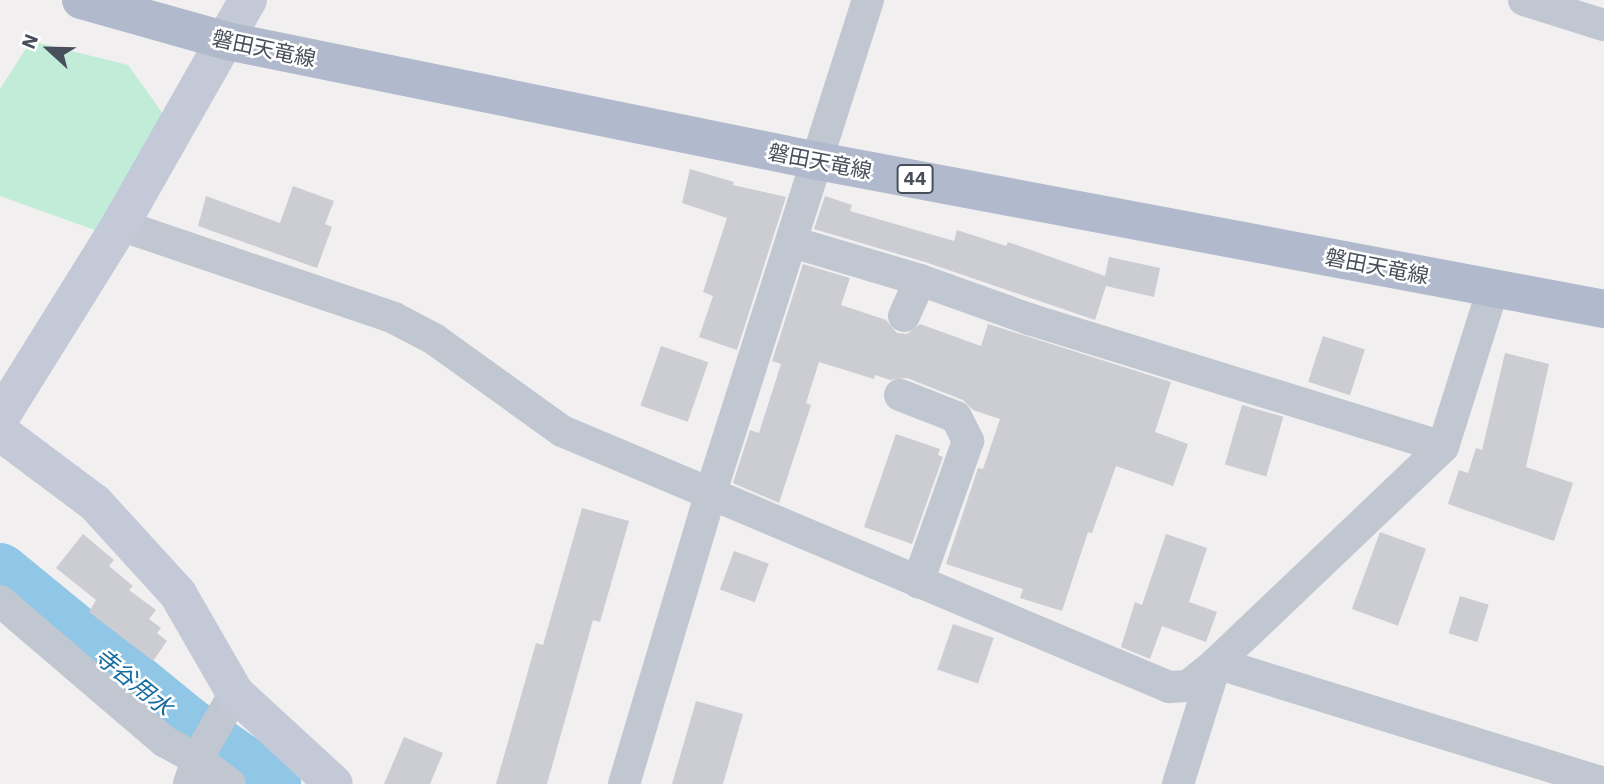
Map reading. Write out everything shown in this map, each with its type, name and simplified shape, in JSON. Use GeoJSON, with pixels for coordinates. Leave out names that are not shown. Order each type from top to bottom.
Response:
{"type":"FeatureCollection","features":[{"type":"Feature","properties":{"kind":"main road","name":"磐田天竜線"},"geometry":{"type":"LineString","coordinates":[[81,0],[227,41],[818,161],[1604,309]]}},
{"type":"Feature","properties":{"kind":"street"},"geometry":{"type":"LineString","coordinates":[[0,418],[120,225],[248,0]]}},
{"type":"Feature","properties":{"kind":"street"},"geometry":{"type":"LineString","coordinates":[[624,784],[710,495],[868,0]]}},
{"type":"Feature","properties":{"kind":"street"},"geometry":{"type":"LineString","coordinates":[[1524,0],[1604,25]]}},
{"type":"Feature","properties":{"kind":"street"},"geometry":{"type":"LineString","coordinates":[[120,225],[394,318],[435,340],[562,431],[1169,687],[1188,686],[1216,663],[1443,447],[1493,288]]}},
{"type":"Feature","properties":{"kind":"street"},"geometry":{"type":"LineString","coordinates":[[792,242],[920,280],[1030,318],[1443,447]]}},
{"type":"Feature","properties":{"kind":"street"},"geometry":{"type":"LineString","coordinates":[[904,316],[920,280]]}},
{"type":"Feature","properties":{"kind":"street"},"geometry":{"type":"LineString","coordinates":[[900,395],[956,417],[968,441],[918,582]]}},
{"type":"Feature","properties":{"kind":"street"},"geometry":{"type":"LineString","coordinates":[[0,432],[95,503],[178,594],[235,694],[334,784]]}},
{"type":"Feature","properties":{"kind":"street"},"geometry":{"type":"LineString","coordinates":[[0,601],[164,741],[202,755],[230,784]]}},
{"type":"Feature","properties":{"kind":"street"},"geometry":{"type":"LineString","coordinates":[[1216,663],[1604,783]]}},
{"type":"Feature","properties":{"kind":"street"},"geometry":{"type":"LineString","coordinates":[[1178,784],[1216,663]]}},
{"type":"Feature","properties":{"kind":"street"},"geometry":{"type":"LineString","coordinates":[[202,755],[235,694]]}},
{"type":"Feature","properties":{"kind":"green space"},"geometry":{"type":"Polygon","coordinates":[[[31,41],[128,65],[169,122],[103,233],[0,196],[0,89],[31,41]]]}},
{"type":"Feature","properties":{"kind":"building"},"geometry":{"type":"Polygon","coordinates":[[[690,169],[734,182],[733,185],[786,197],[737,350],[699,337],[713,296],[703,292],[727,218],[682,203],[690,169]]]}},
{"type":"Feature","properties":{"kind":"building"},"geometry":{"type":"Polygon","coordinates":[[[293,186],[334,201],[325,224],[332,227],[317,268],[198,226],[206,196],[280,223],[293,186]]]}},
{"type":"Feature","properties":{"kind":"building"},"geometry":{"type":"Polygon","coordinates":[[[825,196],[852,205],[850,211],[954,241],[957,230],[1006,246],[1008,242],[1105,276],[1109,257],[1160,268],[1154,297],[1106,286],[1095,320],[925,262],[814,229],[825,196]]]}},
{"type":"Feature","properties":{"kind":"building"},"geometry":{"type":"Polygon","coordinates":[[[803,264],[850,278],[841,305],[886,320],[897,333],[907,334],[920,324],[981,346],[988,324],[1171,382],[1155,432],[1188,444],[1173,486],[1116,466],[1092,533],[1088,532],[1062,611],[1020,598],[1023,589],[946,564],[978,468],[983,469],[1000,419],[973,410],[963,400],[907,378],[890,380],[875,375],[874,379],[819,362],[806,403],[811,405],[779,503],[733,483],[750,430],[759,433],[781,364],[772,361],[803,264]]]}},
{"type":"Feature","properties":{"kind":"building"},"geometry":{"type":"Polygon","coordinates":[[[1323,336],[1365,350],[1350,395],[1308,382],[1323,336]]]}},
{"type":"Feature","properties":{"kind":"building"},"geometry":{"type":"Polygon","coordinates":[[[661,346],[708,362],[688,422],[640,406],[661,346]]]}},
{"type":"Feature","properties":{"kind":"building"},"geometry":{"type":"Polygon","coordinates":[[[1505,353],[1549,364],[1526,467],[1573,483],[1554,541],[1448,504],[1459,470],[1468,473],[1476,448],[1482,450],[1505,353]]]}},
{"type":"Feature","properties":{"kind":"building"},"geometry":{"type":"Polygon","coordinates":[[[1242,405],[1283,417],[1266,476],[1225,465],[1242,405]]]}},
{"type":"Feature","properties":{"kind":"building"},"geometry":{"type":"Polygon","coordinates":[[[896,434],[940,449],[938,455],[943,457],[912,544],[864,527],[896,434]]]}},
{"type":"Feature","properties":{"kind":"building"},"geometry":{"type":"Polygon","coordinates":[[[582,508],[629,521],[600,622],[593,620],[547,784],[496,784],[536,643],[543,645],[582,508]]]}},
{"type":"Feature","properties":{"kind":"building"},"geometry":{"type":"Polygon","coordinates":[[[1380,532],[1426,549],[1398,626],[1352,609],[1380,532]]]}},
{"type":"Feature","properties":{"kind":"building"},"geometry":{"type":"Polygon","coordinates":[[[83,534],[114,560],[109,566],[133,586],[129,590],[156,610],[149,619],[161,628],[157,633],[167,641],[153,661],[89,612],[96,600],[56,568],[83,534]]]}},
{"type":"Feature","properties":{"kind":"building"},"geometry":{"type":"Polygon","coordinates":[[[1166,534],[1207,548],[1189,602],[1217,612],[1206,642],[1162,626],[1150,659],[1121,647],[1135,602],[1142,605],[1166,534]]]}},
{"type":"Feature","properties":{"kind":"building"},"geometry":{"type":"Polygon","coordinates":[[[734,551],[769,564],[755,602],[720,590],[734,551]]]}},
{"type":"Feature","properties":{"kind":"building"},"geometry":{"type":"Polygon","coordinates":[[[1460,596],[1489,605],[1477,642],[1449,633],[1460,596]]]}},
{"type":"Feature","properties":{"kind":"building"},"geometry":{"type":"Polygon","coordinates":[[[953,624],[994,638],[978,683],[937,669],[953,624]]]}},
{"type":"Feature","properties":{"kind":"building"},"geometry":{"type":"Polygon","coordinates":[[[696,701],[743,714],[723,784],[672,784],[696,701]]]}},
{"type":"Feature","properties":{"kind":"building"},"geometry":{"type":"Polygon","coordinates":[[[404,737],[443,753],[430,784],[384,784],[404,737]]]}},
{"type":"Feature","properties":{"kind":"waterway","name":"寺谷用水"},"geometry":{"type":"LineString","coordinates":[[0,571],[187,724],[273,784]]}}]}
